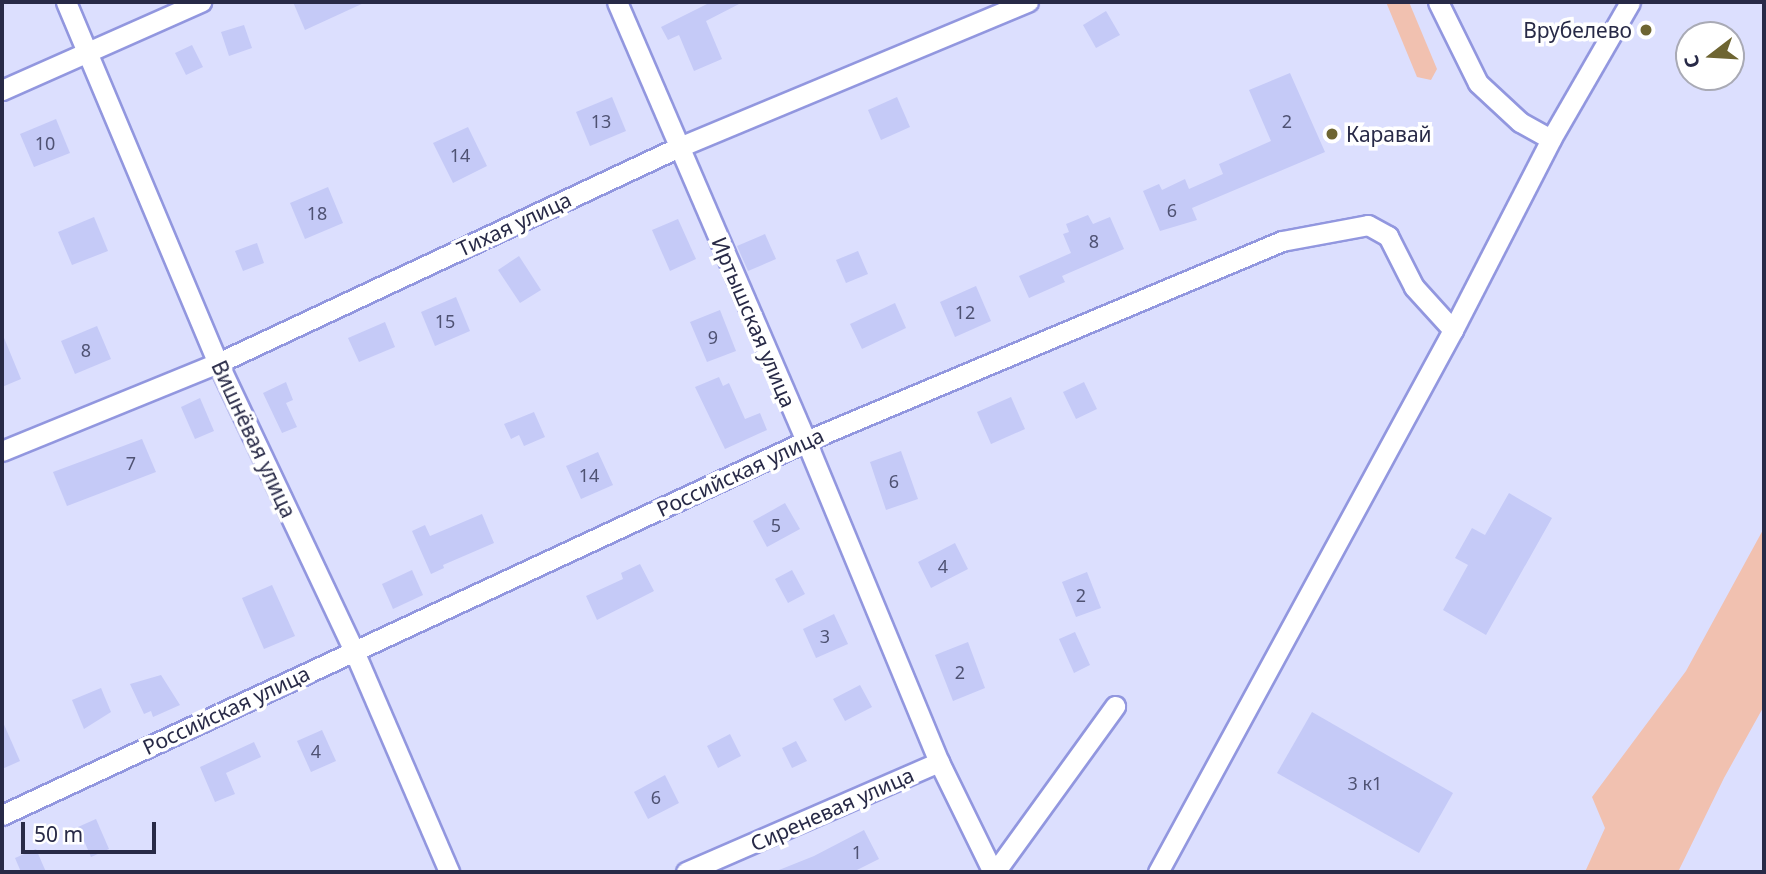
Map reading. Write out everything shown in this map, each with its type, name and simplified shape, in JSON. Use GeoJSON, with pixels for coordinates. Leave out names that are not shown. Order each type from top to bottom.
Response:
{"type":"FeatureCollection","features":[{"type":"Feature","properties":{"kind":"street","name":"Вишнёвая улица"},"geometry":{"type":"LineString","coordinates":[[66,2],[90,52],[218,363],[354,651],[449,872]]}},
{"type":"Feature","properties":{"kind":"street"},"geometry":{"type":"LineString","coordinates":[[2,90],[201,2]]}},
{"type":"Feature","properties":{"kind":"street","name":"Иртышская улица"},"geometry":{"type":"LineString","coordinates":[[617,2],[806,441],[939,762],[994,872]]}},
{"type":"Feature","properties":{"kind":"street","name":"Тихая улица"},"geometry":{"type":"LineString","coordinates":[[2,451],[218,363],[679,147],[1028,2]]}},
{"type":"Feature","properties":{"kind":"street"},"geometry":{"type":"LineString","coordinates":[[1438,2],[1478,83],[1520,122],[1551,139]]}},
{"type":"Feature","properties":{"kind":"street"},"geometry":{"type":"LineString","coordinates":[[1158,872],[1453,330],[1551,139],[1630,2]]}},
{"type":"Feature","properties":{"kind":"street","name":"Российская улица"},"geometry":{"type":"LineString","coordinates":[[2,815],[806,441],[1282,241],[1368,225],[1388,236],[1414,286],[1453,330]]}},
{"type":"Feature","properties":{"kind":"street"},"geometry":{"type":"LineString","coordinates":[[994,872],[1115,706]]}},
{"type":"Feature","properties":{"kind":"street","name":"Сиреневая улица"},"geometry":{"type":"LineString","coordinates":[[686,872],[939,762]]}},
{"type":"Feature","properties":{"kind":"shaded area"},"geometry":{"type":"Polygon","coordinates":[[[1386,2],[1409,2],[1437,69],[1431,80],[1417,77],[1386,2]]]}},
{"type":"Feature","properties":{"kind":"shaded area"},"geometry":{"type":"Polygon","coordinates":[[[1764,528],[1764,706],[1724,778],[1678,872],[1585,872],[1605,828],[1592,797],[1686,671],[1764,528]]]}},
{"type":"Feature","properties":{"kind":"building"},"geometry":{"type":"Polygon","coordinates":[[[293,2],[366,2],[305,30],[293,2]]]}},
{"type":"Feature","properties":{"kind":"building"},"geometry":{"type":"Polygon","coordinates":[[[711,2],[743,2],[706,21],[722,59],[694,71],[679,35],[668,40],[661,27],[711,2]]]}},
{"type":"Feature","properties":{"kind":"building"},"geometry":{"type":"Polygon","coordinates":[[[1106,11],[1120,35],[1096,48],[1083,25],[1106,11]]]}},
{"type":"Feature","properties":{"kind":"building"},"geometry":{"type":"Polygon","coordinates":[[[244,25],[252,48],[229,56],[221,32],[244,25]]]}},
{"type":"Feature","properties":{"kind":"building"},"geometry":{"type":"Polygon","coordinates":[[[192,45],[203,67],[186,75],[175,53],[192,45]]]}},
{"type":"Feature","properties":{"kind":"building"},"geometry":{"type":"Polygon","coordinates":[[[1290,73],[1325,152],[1192,208],[1197,220],[1160,231],[1143,191],[1159,184],[1162,190],[1185,179],[1189,189],[1223,174],[1219,164],[1271,141],[1249,90],[1290,73]]]}},
{"type":"Feature","properties":{"kind":"building"},"geometry":{"type":"Polygon","coordinates":[[[612,97],[626,131],[590,146],[576,112],[612,97]]]}},
{"type":"Feature","properties":{"kind":"building"},"geometry":{"type":"Polygon","coordinates":[[[897,97],[910,127],[881,140],[868,110],[897,97]]]}},
{"type":"Feature","properties":{"kind":"building"},"geometry":{"type":"Polygon","coordinates":[[[56,119],[70,153],[34,167],[20,134],[56,119]]]}},
{"type":"Feature","properties":{"kind":"building"},"geometry":{"type":"Polygon","coordinates":[[[468,127],[487,166],[453,183],[433,143],[468,127]]]}},
{"type":"Feature","properties":{"kind":"building"},"geometry":{"type":"Polygon","coordinates":[[[328,187],[343,223],[305,239],[290,203],[328,187]]]}},
{"type":"Feature","properties":{"kind":"building"},"geometry":{"type":"Polygon","coordinates":[[[1088,215],[1093,224],[1110,217],[1124,249],[1062,276],[1065,282],[1029,298],[1019,276],[1071,253],[1063,234],[1069,232],[1066,224],[1088,215]]]}},
{"type":"Feature","properties":{"kind":"building"},"geometry":{"type":"Polygon","coordinates":[[[94,217],[108,251],[72,265],[58,232],[94,217]]]}},
{"type":"Feature","properties":{"kind":"building"},"geometry":{"type":"Polygon","coordinates":[[[678,219],[696,259],[670,271],[652,230],[678,219]]]}},
{"type":"Feature","properties":{"kind":"building"},"geometry":{"type":"Polygon","coordinates":[[[765,234],[776,259],[748,271],[737,246],[765,234]]]}},
{"type":"Feature","properties":{"kind":"building"},"geometry":{"type":"Polygon","coordinates":[[[257,243],[264,263],[243,271],[235,251],[257,243]]]}},
{"type":"Feature","properties":{"kind":"building"},"geometry":{"type":"Polygon","coordinates":[[[858,251],[868,274],[846,283],[836,260],[858,251]]]}},
{"type":"Feature","properties":{"kind":"building"},"geometry":{"type":"Polygon","coordinates":[[[519,256],[541,290],[520,303],[498,270],[519,256]]]}},
{"type":"Feature","properties":{"kind":"building"},"geometry":{"type":"Polygon","coordinates":[[[976,286],[991,321],[955,337],[940,302],[976,286]]]}},
{"type":"Feature","properties":{"kind":"building"},"geometry":{"type":"Polygon","coordinates":[[[456,297],[470,331],[435,346],[421,312],[456,297]]]}},
{"type":"Feature","properties":{"kind":"building"},"geometry":{"type":"Polygon","coordinates":[[[895,303],[906,328],[862,349],[850,324],[895,303]]]}},
{"type":"Feature","properties":{"kind":"building"},"geometry":{"type":"Polygon","coordinates":[[[720,310],[736,351],[707,362],[690,322],[720,310]]]}},
{"type":"Feature","properties":{"kind":"building"},"geometry":{"type":"Polygon","coordinates":[[[385,322],[395,347],[359,362],[348,338],[385,322]]]}},
{"type":"Feature","properties":{"kind":"building"},"geometry":{"type":"Polygon","coordinates":[[[97,326],[111,359],[75,374],[61,341],[97,326]]]}},
{"type":"Feature","properties":{"kind":"building"},"geometry":{"type":"Polygon","coordinates":[[[2,333],[21,379],[2,387],[2,333]]]}},
{"type":"Feature","properties":{"kind":"building"},"geometry":{"type":"Polygon","coordinates":[[[719,377],[723,386],[729,383],[745,419],[760,413],[767,430],[725,449],[695,387],[719,377]]]}},
{"type":"Feature","properties":{"kind":"building"},"geometry":{"type":"Polygon","coordinates":[[[286,382],[293,400],[286,403],[297,427],[282,433],[263,393],[286,382]]]}},
{"type":"Feature","properties":{"kind":"building"},"geometry":{"type":"Polygon","coordinates":[[[1084,382],[1097,409],[1076,419],[1063,392],[1084,382]]]}},
{"type":"Feature","properties":{"kind":"building"},"geometry":{"type":"Polygon","coordinates":[[[1011,397],[1025,429],[991,444],[977,412],[1011,397]]]}},
{"type":"Feature","properties":{"kind":"building"},"geometry":{"type":"Polygon","coordinates":[[[200,398],[214,431],[195,439],[181,407],[200,398]]]}},
{"type":"Feature","properties":{"kind":"building"},"geometry":{"type":"Polygon","coordinates":[[[534,412],[545,437],[524,446],[519,435],[511,439],[504,424],[534,412]]]}},
{"type":"Feature","properties":{"kind":"building"},"geometry":{"type":"Polygon","coordinates":[[[142,439],[156,472],[67,506],[53,472],[142,439]]]}},
{"type":"Feature","properties":{"kind":"building"},"geometry":{"type":"Polygon","coordinates":[[[901,451],[918,499],[886,510],[870,462],[901,451]]]}},
{"type":"Feature","properties":{"kind":"building"},"geometry":{"type":"Polygon","coordinates":[[[598,452],[613,485],[581,499],[566,466],[598,452]]]}},
{"type":"Feature","properties":{"kind":"building"},"geometry":{"type":"Polygon","coordinates":[[[1509,493],[1552,518],[1486,635],[1443,610],[1468,565],[1455,558],[1472,528],[1485,535],[1509,493]]]}},
{"type":"Feature","properties":{"kind":"building"},"geometry":{"type":"Polygon","coordinates":[[[785,503],[800,529],[767,547],[753,521],[785,503]]]}},
{"type":"Feature","properties":{"kind":"building"},"geometry":{"type":"Polygon","coordinates":[[[482,514],[494,543],[443,565],[444,568],[431,574],[412,531],[425,525],[430,536],[482,514]]]}},
{"type":"Feature","properties":{"kind":"building"},"geometry":{"type":"Polygon","coordinates":[[[955,543],[968,569],[931,588],[918,562],[955,543]]]}},
{"type":"Feature","properties":{"kind":"building"},"geometry":{"type":"Polygon","coordinates":[[[640,564],[654,591],[597,620],[586,596],[623,579],[621,573],[640,564]]]}},
{"type":"Feature","properties":{"kind":"building"},"geometry":{"type":"Polygon","coordinates":[[[412,570],[423,595],[393,609],[382,584],[412,570]]]}},
{"type":"Feature","properties":{"kind":"building"},"geometry":{"type":"Polygon","coordinates":[[[792,570],[805,594],[788,603],[775,579],[792,570]]]}},
{"type":"Feature","properties":{"kind":"building"},"geometry":{"type":"Polygon","coordinates":[[[1087,572],[1101,608],[1076,617],[1062,582],[1087,572]]]}},
{"type":"Feature","properties":{"kind":"building"},"geometry":{"type":"Polygon","coordinates":[[[272,585],[295,636],[264,649],[242,598],[272,585]]]}},
{"type":"Feature","properties":{"kind":"building"},"geometry":{"type":"Polygon","coordinates":[[[834,614],[848,644],[816,658],[803,629],[834,614]]]}},
{"type":"Feature","properties":{"kind":"building"},"geometry":{"type":"Polygon","coordinates":[[[1075,632],[1090,665],[1074,673],[1059,639],[1075,632]]]}},
{"type":"Feature","properties":{"kind":"building"},"geometry":{"type":"Polygon","coordinates":[[[968,642],[985,688],[953,701],[935,655],[968,642]]]}},
{"type":"Feature","properties":{"kind":"building"},"geometry":{"type":"Polygon","coordinates":[[[161,675],[180,705],[153,717],[151,711],[144,714],[130,684],[161,675]]]}},
{"type":"Feature","properties":{"kind":"building"},"geometry":{"type":"Polygon","coordinates":[[[860,685],[872,707],[845,721],[833,699],[860,685]]]}},
{"type":"Feature","properties":{"kind":"building"},"geometry":{"type":"Polygon","coordinates":[[[101,688],[111,712],[84,729],[72,700],[101,688]]]}},
{"type":"Feature","properties":{"kind":"building"},"geometry":{"type":"Polygon","coordinates":[[[1312,712],[1453,793],[1419,853],[1277,773],[1312,712]]]}},
{"type":"Feature","properties":{"kind":"building"},"geometry":{"type":"Polygon","coordinates":[[[2,720],[20,761],[2,769],[2,720]]]}},
{"type":"Feature","properties":{"kind":"building"},"geometry":{"type":"Polygon","coordinates":[[[322,730],[336,761],[311,772],[297,741],[322,730]]]}},
{"type":"Feature","properties":{"kind":"building"},"geometry":{"type":"Polygon","coordinates":[[[730,734],[741,756],[718,768],[707,746],[730,734]]]}},
{"type":"Feature","properties":{"kind":"building"},"geometry":{"type":"Polygon","coordinates":[[[796,741],[807,761],[792,768],[782,748],[796,741]]]}},
{"type":"Feature","properties":{"kind":"building"},"geometry":{"type":"Polygon","coordinates":[[[254,742],[261,757],[226,773],[235,794],[215,802],[200,767],[254,742]]]}},
{"type":"Feature","properties":{"kind":"building"},"geometry":{"type":"Polygon","coordinates":[[[665,775],[679,803],[648,819],[634,792],[665,775]]]}},
{"type":"Feature","properties":{"kind":"building"},"geometry":{"type":"Polygon","coordinates":[[[96,819],[109,849],[91,857],[78,827],[96,819]]]}},
{"type":"Feature","properties":{"kind":"building"},"geometry":{"type":"Polygon","coordinates":[[[864,830],[879,859],[853,872],[774,872],[814,856],[864,830]]]}},
{"type":"Feature","properties":{"kind":"building"},"geometry":{"type":"Polygon","coordinates":[[[36,849],[46,872],[21,872],[15,858],[36,849]]]}},
{"type":"Feature","properties":{"kind":"place","name":"Врубелево"},"geometry":{"type":"Point","coordinates":[1646,30]}},
{"type":"Feature","properties":{"kind":"place","name":"Каравай"},"geometry":{"type":"Point","coordinates":[1332,134]}}]}
